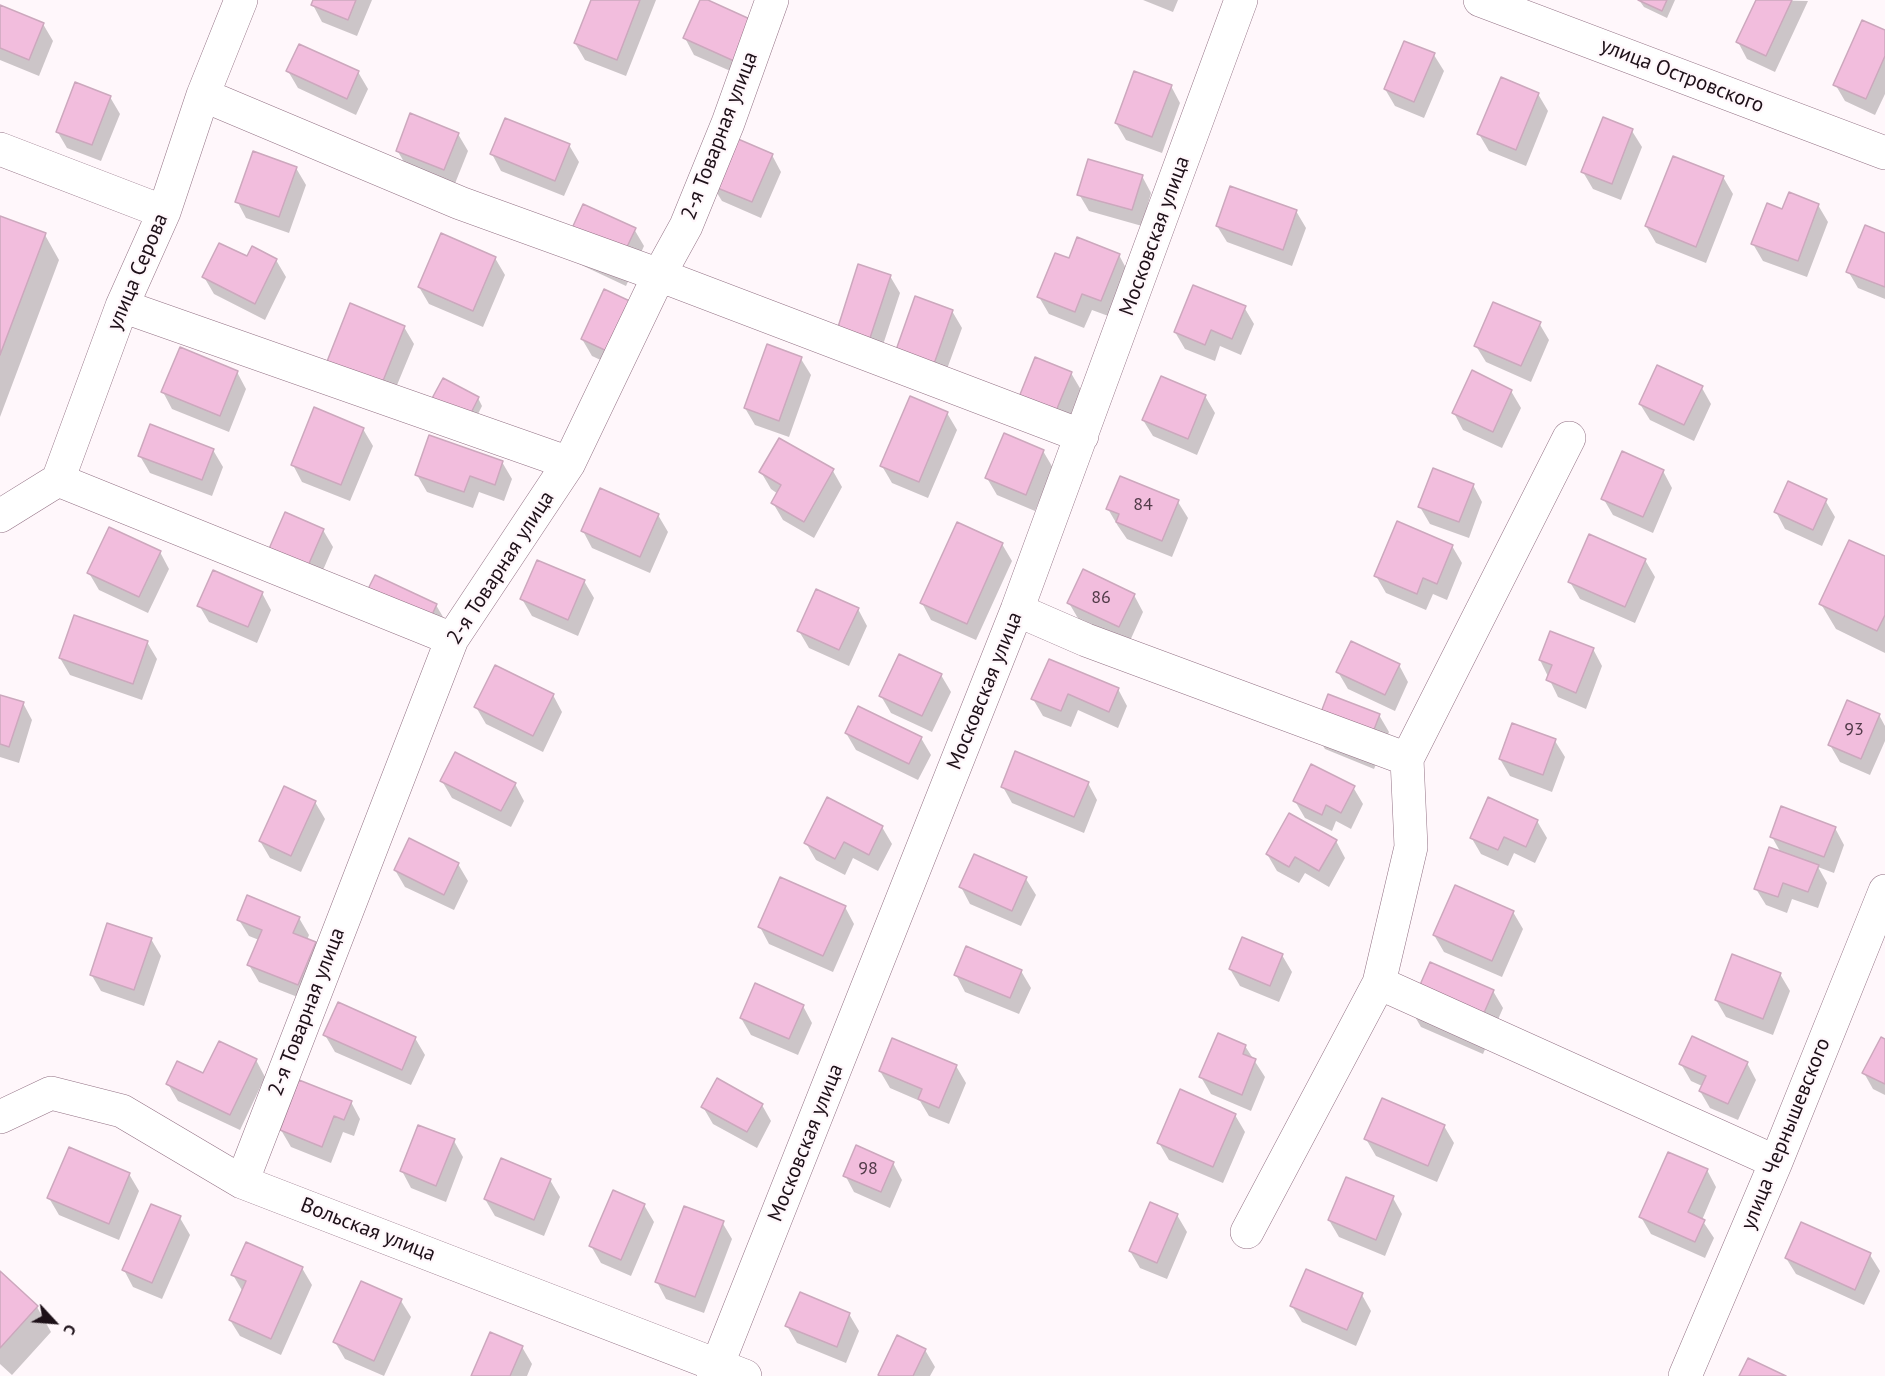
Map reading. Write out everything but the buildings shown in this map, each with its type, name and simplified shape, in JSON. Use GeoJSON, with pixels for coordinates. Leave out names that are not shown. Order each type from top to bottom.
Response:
{"type":"FeatureCollection","features":[{"type":"Feature","properties":{"kind":"street","name":"улица Серова"},"geometry":{"type":"LineString","coordinates":[[58,480],[122,306],[164,212],[203,95],[241,0]]}},
{"type":"Feature","properties":{"kind":"street","name":"2-я Товарная улица"},"geometry":{"type":"LineString","coordinates":[[242,1182],[452,639],[569,463],[659,275],[686,226],[728,123],[772,0]]}},
{"type":"Feature","properties":{"kind":"street","name":"Московская улица"},"geometry":{"type":"LineString","coordinates":[[725,1372],[1017,610],[1240,0]]}},
{"type":"Feature","properties":{"kind":"street","name":"улица Островского"},"geometry":{"type":"LineString","coordinates":[[1480,0],[1885,153]]}},
{"type":"Feature","properties":{"kind":"street"},"geometry":{"type":"LineString","coordinates":[[203,95],[460,203],[659,275],[1082,436]]}},
{"type":"Feature","properties":{"kind":"street"},"geometry":{"type":"LineString","coordinates":[[0,149],[164,212]]}},
{"type":"Feature","properties":{"kind":"street"},"geometry":{"type":"LineString","coordinates":[[122,306],[569,463]]}},
{"type":"Feature","properties":{"kind":"street"},"geometry":{"type":"LineString","coordinates":[[1247,1232],[1379,983],[1411,847],[1407,759],[1569,438]]}},
{"type":"Feature","properties":{"kind":"street"},"geometry":{"type":"LineString","coordinates":[[0,516],[58,480],[452,639]]}},
{"type":"Feature","properties":{"kind":"street"},"geometry":{"type":"LineString","coordinates":[[1017,610],[1086,640],[1407,759]]}},
{"type":"Feature","properties":{"kind":"street","name":"улица Чернышевского"},"geometry":{"type":"LineString","coordinates":[[1685,1376],[1776,1162],[1885,891]]}},
{"type":"Feature","properties":{"kind":"street"},"geometry":{"type":"LineString","coordinates":[[1379,983],[1776,1162]]}},
{"type":"Feature","properties":{"kind":"street","name":"Вольская улица"},"geometry":{"type":"LineString","coordinates":[[0,1117],[51,1093],[122,1111],[242,1182],[725,1372]]}}]}
